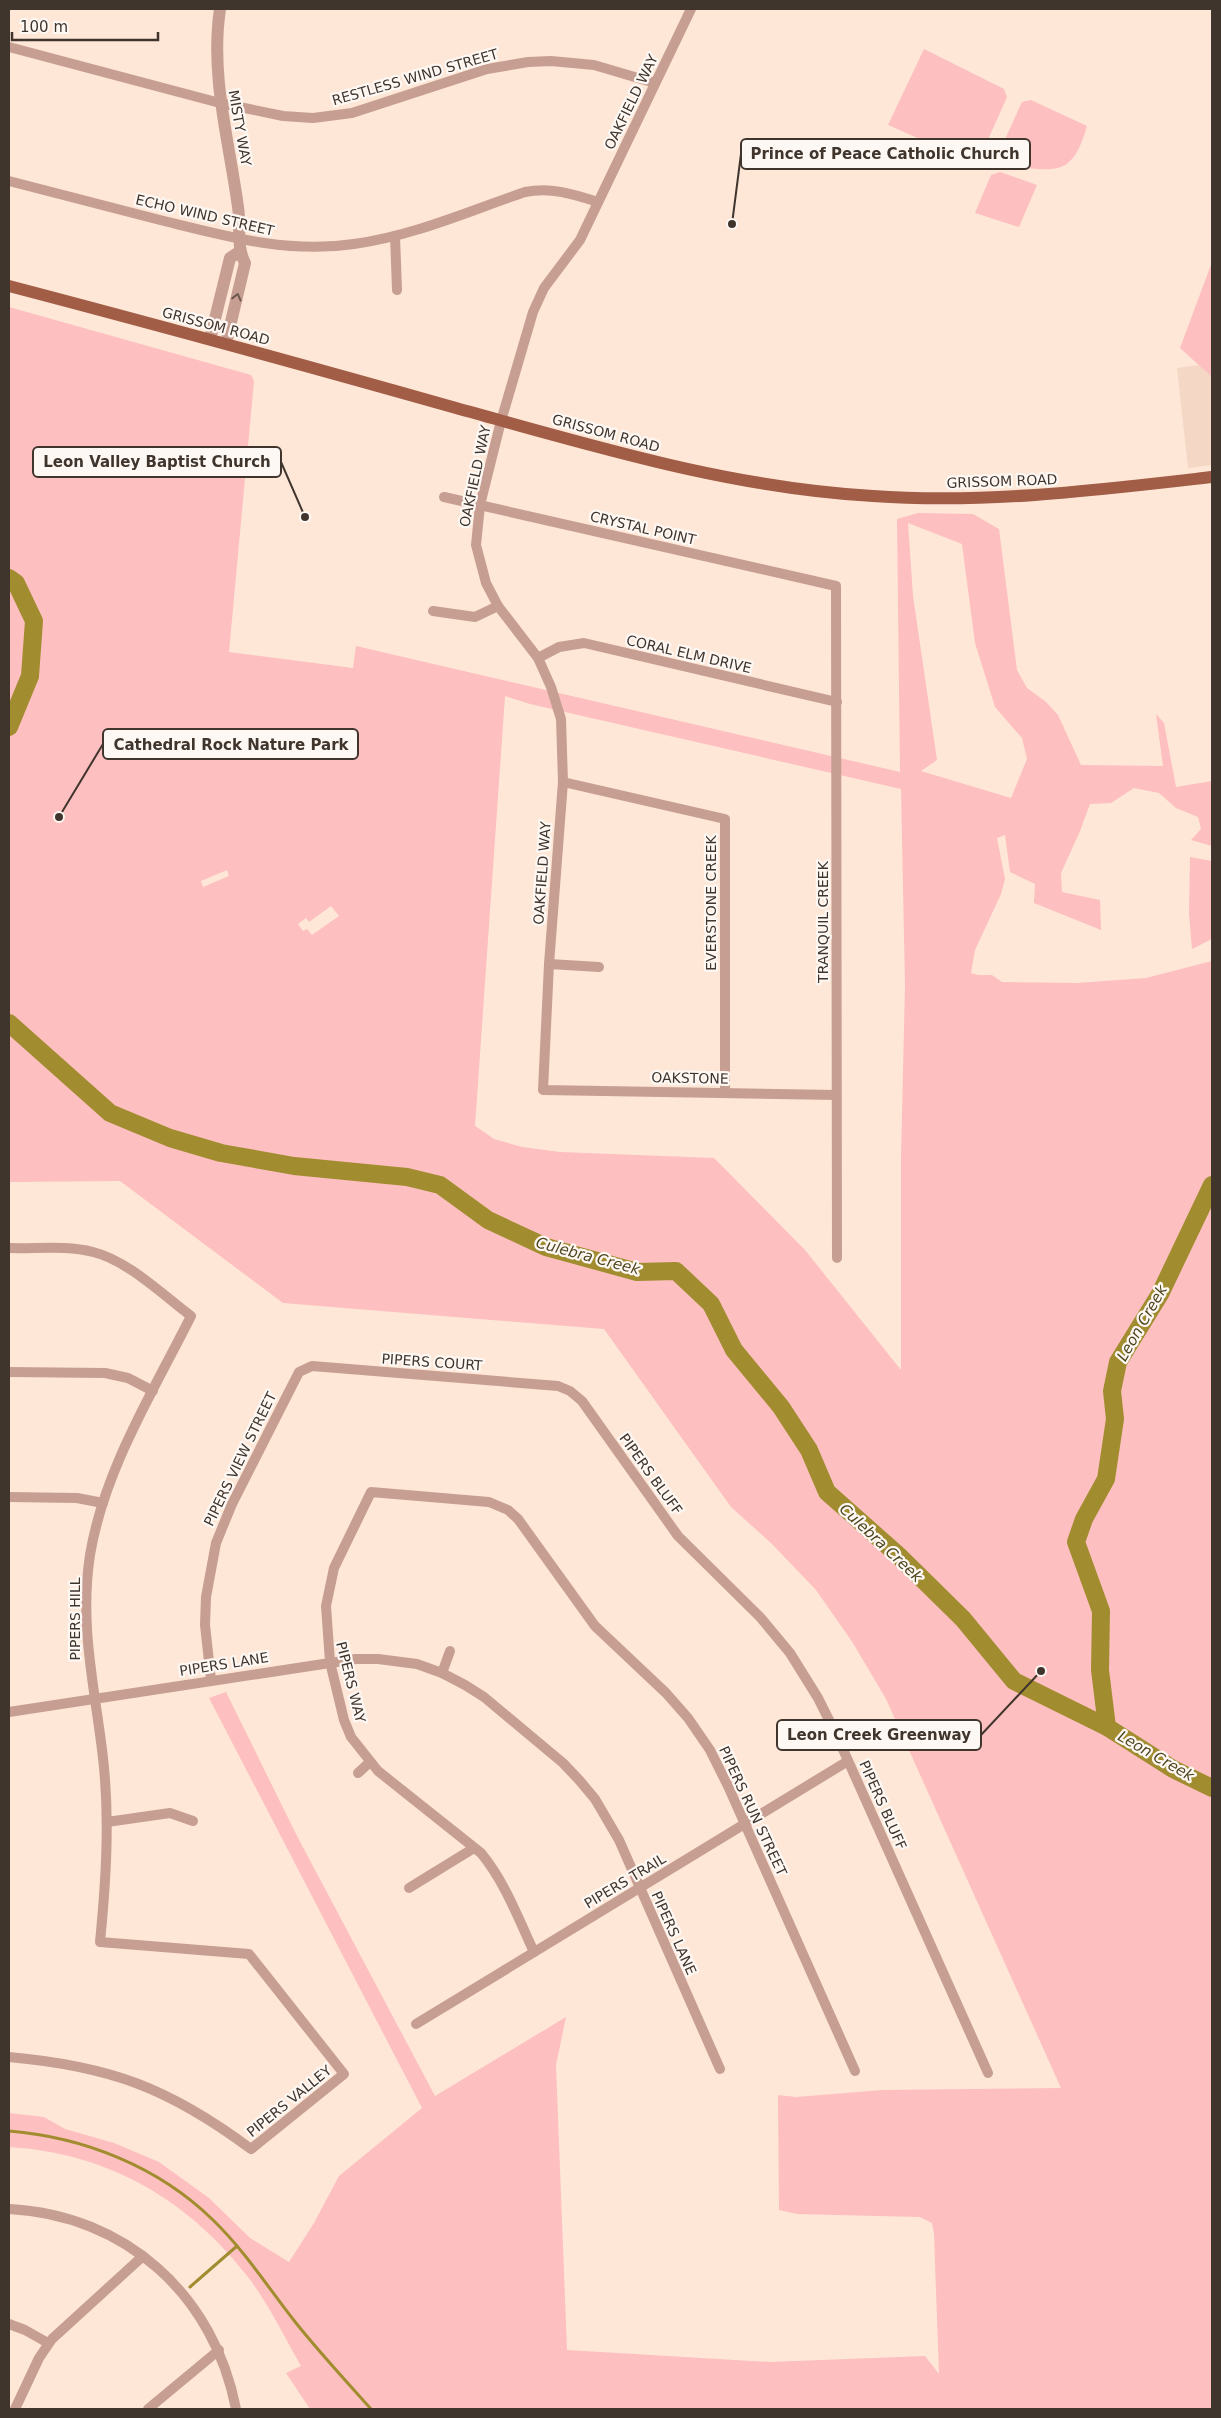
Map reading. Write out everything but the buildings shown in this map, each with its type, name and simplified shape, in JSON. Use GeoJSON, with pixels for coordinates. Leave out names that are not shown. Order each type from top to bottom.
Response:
{"type":"FeatureCollection","features":[{"type":"Feature","properties":{"kind":"main road","name":"GRISSOM ROAD"},"geometry":{"type":"LineString","coordinates":[[9,286],[226,343],[616,453],[728,478],[873,496],[1014,497],[1076,493],[1212,477]]}},
{"type":"Feature","properties":{"kind":"street","name":"MISTY WAY"},"geometry":{"type":"LineString","coordinates":[[220,9],[216,47],[220,103],[235,188],[239,246],[245,263],[226,343]]}},
{"type":"Feature","properties":{"kind":"street","name":"OAKFIELD WAY"},"geometry":{"type":"LineString","coordinates":[[543,1090],[549,964],[563,782],[561,719],[551,687],[538,658],[498,606],[486,584],[476,545],[480,505],[501,420],[538,300],[555,271],[580,240],[691,9]]}},
{"type":"Feature","properties":{"kind":"street","name":"RESTLESS WIND STREET"},"geometry":{"type":"LineString","coordinates":[[9,46],[220,103],[283,116],[333,116],[371,108],[486,68],[552,60],[594,65],[655,83]]}},
{"type":"Feature","properties":{"kind":"street","name":"ECHO WIND STREET"},"geometry":{"type":"LineString","coordinates":[[9,181],[239,246],[295,248],[324,248],[395,236],[539,189],[563,191],[598,202]]}},
{"type":"Feature","properties":{"kind":"street"},"geometry":{"type":"LineString","coordinates":[[395,236],[397,290]]}},
{"type":"Feature","properties":{"kind":"street"},"geometry":{"type":"LineString","coordinates":[[210,339],[230,258],[239,246]]}},
{"type":"Feature","properties":{"kind":"street","name":"CRYSTAL POINT"},"geometry":{"type":"LineString","coordinates":[[444,497],[836,586]]}},
{"type":"Feature","properties":{"kind":"street","name":"TRANQUIL CREEK"},"geometry":{"type":"LineString","coordinates":[[836,586],[837,1258]]}},
{"type":"Feature","properties":{"kind":"street"},"geometry":{"type":"LineString","coordinates":[[434,611],[475,617],[498,606]]}},
{"type":"Feature","properties":{"kind":"street","name":"CORAL ELM DRIVE"},"geometry":{"type":"LineString","coordinates":[[538,658],[559,647],[584,644],[837,702]]}},
{"type":"Feature","properties":{"kind":"street","name":"EVERSTONE CREEK"},"geometry":{"type":"LineString","coordinates":[[563,782],[725,818],[724,1093]]}},
{"type":"Feature","properties":{"kind":"street"},"geometry":{"type":"LineString","coordinates":[[549,964],[600,967]]}},
{"type":"Feature","properties":{"kind":"street","name":"OAKSTONE"},"geometry":{"type":"LineString","coordinates":[[543,1090],[836,1095]]}},
{"type":"Feature","properties":{"kind":"street","name":"PIPERS HILL"},"geometry":{"type":"LineString","coordinates":[[9,1248],[75,1249],[103,1255],[121,1264],[191,1316],[112,1477],[103,1503],[90,1555],[86,1596],[86,1638],[103,1758],[107,1822],[104,1900],[100,1942],[249,1954],[344,2074]]}},
{"type":"Feature","properties":{"kind":"street","name":"PIPERS COURT"},"geometry":{"type":"LineString","coordinates":[[299,1372],[312,1366],[558,1386],[564,1389]]}},
{"type":"Feature","properties":{"kind":"street"},"geometry":{"type":"LineString","coordinates":[[9,1372],[106,1373],[123,1377],[153,1391]]}},
{"type":"Feature","properties":{"kind":"street","name":"PIPERS VIEW STREET"},"geometry":{"type":"LineString","coordinates":[[211,1680],[205,1625],[210,1570],[216,1543],[232,1504],[299,1372]]}},
{"type":"Feature","properties":{"kind":"street","name":"PIPERS BLUFF"},"geometry":{"type":"LineString","coordinates":[[564,1389],[582,1401],[678,1536],[760,1617],[790,1653],[818,1698],[988,2073]]}},
{"type":"Feature","properties":{"kind":"street","name":"PIPERS WAY"},"geometry":{"type":"LineString","coordinates":[[499,1505],[490,1502],[371,1492],[340,1552],[329,1585],[325,1618],[330,1662],[344,1720],[352,1737],[370,1762],[389,1780],[474,1848],[491,1865],[505,1888],[534,1952]]}},
{"type":"Feature","properties":{"kind":"street"},"geometry":{"type":"LineString","coordinates":[[9,1497],[77,1498],[103,1503]]}},
{"type":"Feature","properties":{"kind":"street","name":"PIPERS RUN STREET"},"geometry":{"type":"LineString","coordinates":[[499,1505],[518,1519],[595,1626],[666,1693],[688,1718],[710,1750],[728,1786],[854,2071]]}},
{"type":"Feature","properties":{"kind":"street"},"geometry":{"type":"LineString","coordinates":[[442,1673],[450,1651]]}},
{"type":"Feature","properties":{"kind":"street","name":"PIPERS LANE"},"geometry":{"type":"LineString","coordinates":[[9,1712],[330,1662],[387,1660],[417,1664],[442,1673],[484,1697],[563,1763],[595,1799],[619,1840],[720,2069]]}},
{"type":"Feature","properties":{"kind":"street","name":"PIPERS TRAIL"},"geometry":{"type":"LineString","coordinates":[[416,2024],[848,1761]]}},
{"type":"Feature","properties":{"kind":"street"},"geometry":{"type":"LineString","coordinates":[[358,1773],[370,1762]]}},
{"type":"Feature","properties":{"kind":"street"},"geometry":{"type":"LineString","coordinates":[[107,1822],[170,1813],[193,1820]]}},
{"type":"Feature","properties":{"kind":"street"},"geometry":{"type":"LineString","coordinates":[[409,1888],[474,1848]]}},
{"type":"Feature","properties":{"kind":"street","name":"PIPERS VALLEY"},"geometry":{"type":"LineString","coordinates":[[9,2057],[66,2063],[132,2080],[192,2109],[251,2149],[344,2074]]}},
{"type":"Feature","properties":{"kind":"street"},"geometry":{"type":"LineString","coordinates":[[9,2209],[49,2214],[81,2223],[114,2238],[143,2256],[167,2277],[191,2304],[219,2350],[227,2369],[236,2409]]}},
{"type":"Feature","properties":{"kind":"street"},"geometry":{"type":"LineString","coordinates":[[15,2409],[22,2391],[48,2343],[65,2325],[143,2256]]}},
{"type":"Feature","properties":{"kind":"street"},"geometry":{"type":"LineString","coordinates":[[9,2324],[26,2330],[48,2343]]}},
{"type":"Feature","properties":{"kind":"street"},"geometry":{"type":"LineString","coordinates":[[148,2409],[219,2350]]}},
{"type":"Feature","properties":{"kind":"shaded area"},"geometry":{"type":"Polygon","coordinates":[[[924,49],[1004,89],[1007,97],[977,164],[888,125],[924,49]]]}},
{"type":"Feature","properties":{"kind":"shaded area"},"geometry":{"type":"Polygon","coordinates":[[[1031,100],[1087,126],[1075,154],[1069,162],[1062,166],[1053,169],[1033,169],[995,161],[1022,102],[1031,100]]]}},
{"type":"Feature","properties":{"kind":"shaded area"},"geometry":{"type":"Polygon","coordinates":[[[1000,172],[1037,185],[1019,227],[975,213],[991,175],[1000,172]]]}},
{"type":"Feature","properties":{"kind":"shaded area"},"geometry":{"type":"Polygon","coordinates":[[[1212,262],[1212,377],[1180,348],[1212,262]]]}},
{"type":"Feature","properties":{"kind":"shaded area"},"geometry":{"type":"Polygon","coordinates":[[[9,307],[251,375],[254,381],[229,652],[353,668],[356,646],[900,772],[897,519],[918,513],[973,514],[999,529],[1017,670],[1027,688],[1046,702],[1058,715],[1081,765],[1163,766],[1156,714],[1164,723],[1176,787],[1212,781],[1212,846],[1191,840],[1201,829],[1198,817],[1176,808],[1159,793],[1134,788],[1111,803],[1090,804],[1061,873],[1062,892],[1100,900],[1101,930],[1034,903],[1035,884],[1010,872],[1005,835],[997,838],[1005,879],[1001,894],[975,950],[971,973],[992,975],[1002,982],[1077,983],[1146,978],[1212,961],[1212,2409],[310,2409],[286,2373],[301,2366],[271,2312],[251,2281],[202,2227],[174,2205],[145,2186],[114,2171],[81,2159],[46,2151],[9,2147],[9,2113],[44,2117],[65,2129],[114,2143],[159,2162],[209,2198],[250,2238],[289,2262],[314,2223],[339,2176],[422,2108],[209,1698],[226,1692],[297,1836],[435,2096],[566,2017],[556,2065],[567,2350],[770,2362],[925,2356],[939,2374],[932,2223],[920,2217],[797,2214],[779,2210],[778,2095],[796,2097],[883,2090],[1061,2088],[886,1699],[853,1643],[816,1590],[771,1543],[731,1507],[604,1329],[283,1303],[120,1181],[9,1182],[9,307]],[[908,523],[913,596],[937,760],[921,771],[1011,798],[1027,759],[1022,738],[995,707],[975,643],[962,544],[908,523]],[[505,696],[475,1126],[494,1139],[522,1147],[560,1152],[714,1158],[805,1250],[901,1370],[901,1158],[905,985],[901,789],[530,704],[505,696]],[[227,870],[201,881],[203,887],[229,876],[227,870]],[[331,906],[309,922],[306,918],[298,924],[303,931],[307,929],[312,935],[339,916],[331,906]]]}},
{"type":"Feature","properties":{"kind":"shaded area"},"geometry":{"type":"Polygon","coordinates":[[[1212,363],[1212,465],[1188,468],[1177,368],[1212,363]]]}},
{"type":"Feature","properties":{"kind":"shaded area"},"geometry":{"type":"Polygon","coordinates":[[[1190,857],[1212,861],[1212,939],[1192,949],[1189,914],[1190,857]]]}},
{"type":"Feature","properties":{"kind":"waterway","name":"Culebra Creek"},"geometry":{"type":"LineString","coordinates":[[9,578],[16,583],[34,621],[30,676],[9,727]]}},
{"type":"Feature","properties":{"kind":"waterway","name":"Culebra Creek"},"geometry":{"type":"LineString","coordinates":[[9,1023],[110,1113],[170,1138],[221,1153],[294,1166],[407,1177],[440,1185],[488,1220],[546,1247],[637,1272],[676,1271],[711,1304],[734,1350],[781,1407],[809,1450],[827,1492],[898,1555],[963,1619],[1014,1681],[1107,1727],[1173,1769],[1212,1788]]}},
{"type":"Feature","properties":{"kind":"waterway","name":"Leon Creek"},"geometry":{"type":"LineString","coordinates":[[1107,1727],[1100,1670],[1101,1611],[1076,1542],[1084,1519],[1106,1479],[1115,1419],[1112,1391],[1118,1362],[1160,1294],[1212,1185]]}},
{"type":"Feature","properties":{"kind":"waterway"},"geometry":{"type":"LineString","coordinates":[[9,2131],[65,2140],[119,2158],[144,2170],[192,2201],[236,2244],[305,2334],[371,2409]]}},
{"type":"Feature","properties":{"kind":"waterway"},"geometry":{"type":"LineString","coordinates":[[190,2287],[237,2246]]}},
{"type":"Feature","properties":{"kind":"place","name":"Prince of Peace Catholic Church"},"geometry":{"type":"Point","coordinates":[732,224]}},
{"type":"Feature","properties":{"kind":"place","name":"Leon Valley Baptist Church"},"geometry":{"type":"Point","coordinates":[305,517]}},
{"type":"Feature","properties":{"kind":"place","name":"Cathedral Rock Nature Park"},"geometry":{"type":"Point","coordinates":[59,817]}},
{"type":"Feature","properties":{"kind":"place","name":"Leon Creek Greenway"},"geometry":{"type":"Point","coordinates":[1041,1671]}}]}
